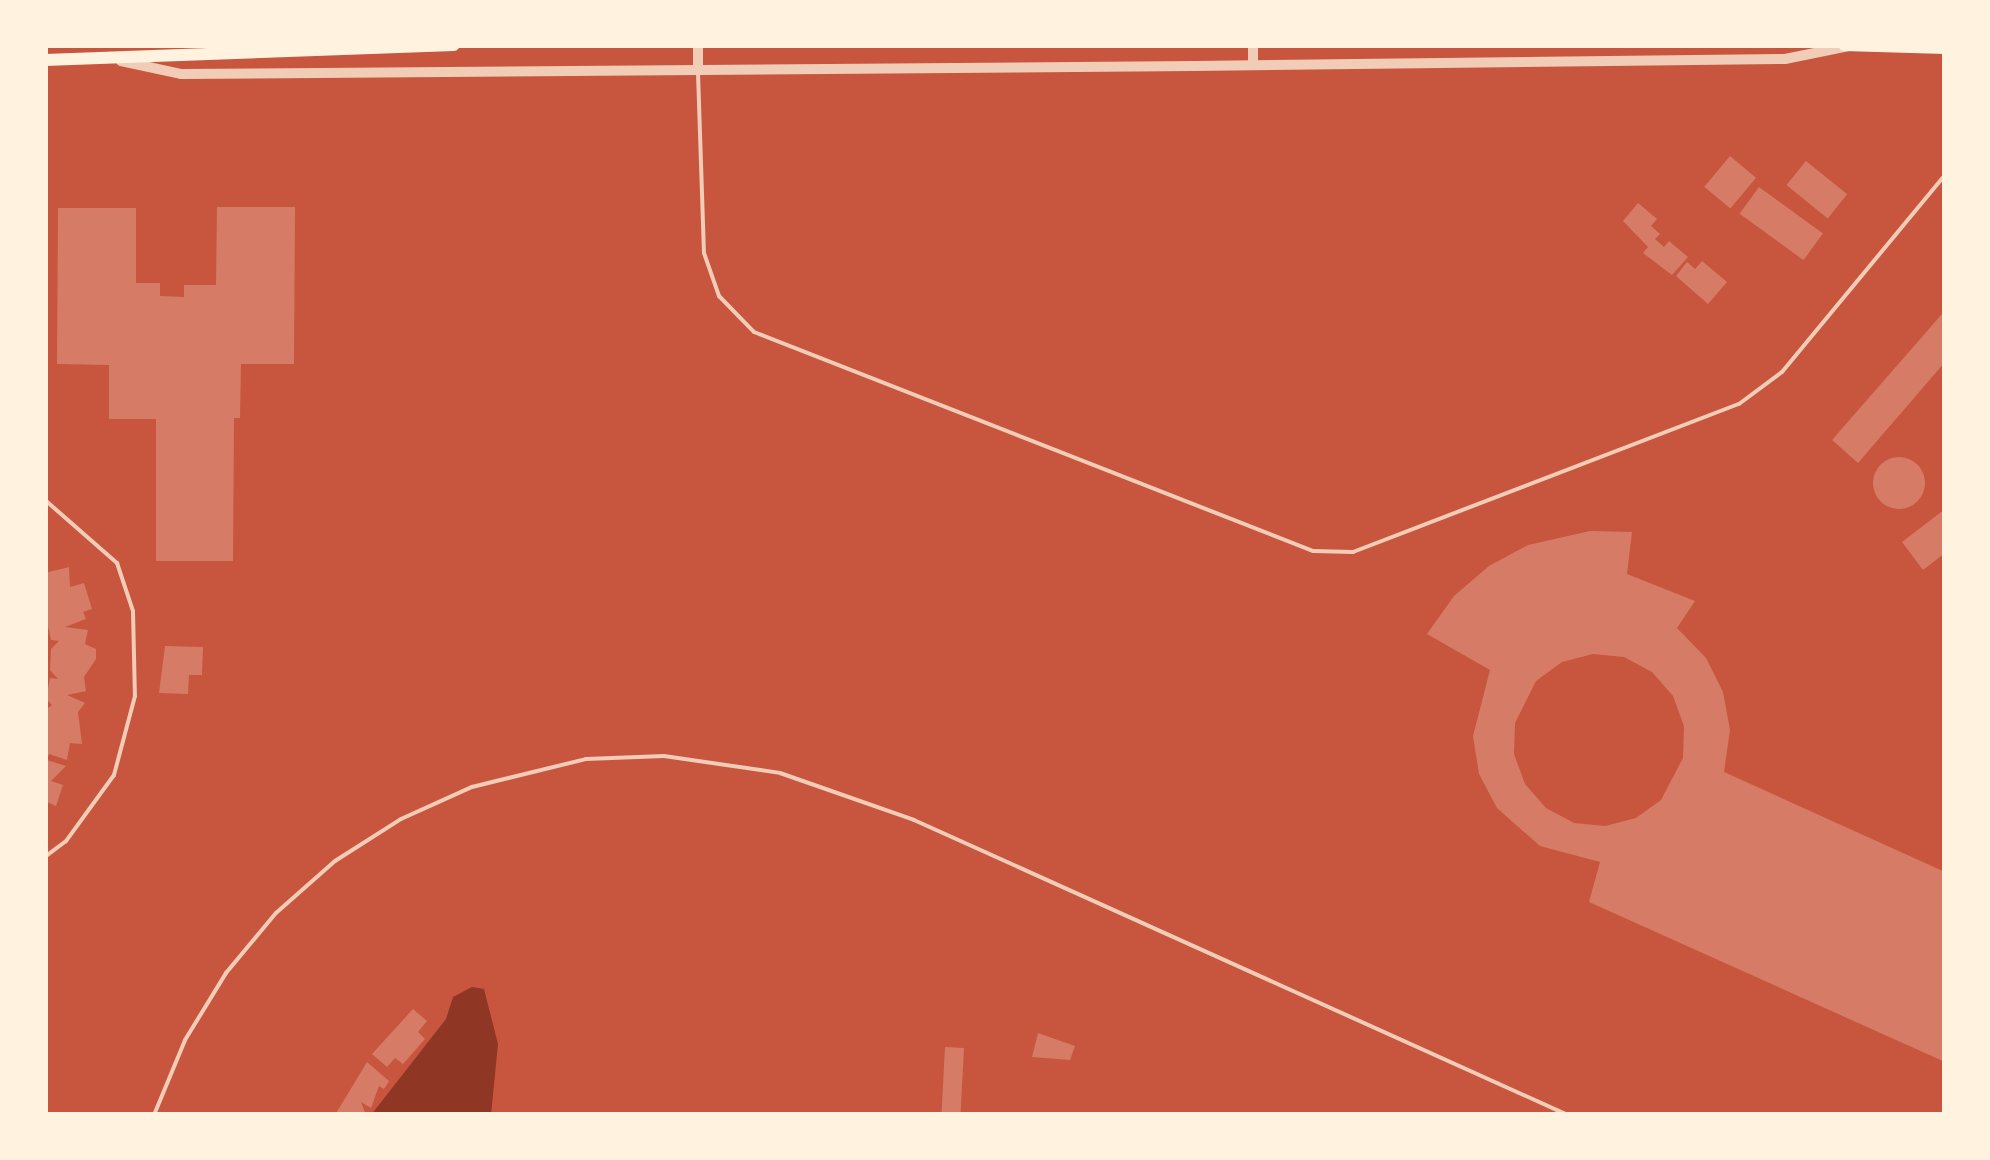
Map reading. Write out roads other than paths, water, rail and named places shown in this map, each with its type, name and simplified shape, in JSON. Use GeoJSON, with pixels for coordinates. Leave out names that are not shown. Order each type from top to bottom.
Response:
{"type":"FeatureCollection","features":[{"type":"Feature","properties":{"kind":"main road"},"geometry":{"type":"LineString","coordinates":[[45,60],[454,45]]}},
{"type":"Feature","properties":{"kind":"main road"},"geometry":{"type":"LineString","coordinates":[[1847,45],[1945,48]]}},
{"type":"Feature","properties":{"kind":"street"},"geometry":{"type":"LineString","coordinates":[[698,45],[698,68]]}},
{"type":"Feature","properties":{"kind":"street"},"geometry":{"type":"LineString","coordinates":[[1253,45],[1253,65]]}},
{"type":"Feature","properties":{"kind":"street"},"geometry":{"type":"LineString","coordinates":[[115,60],[182,74],[1253,65],[1785,59],[1847,45]]}},
{"type":"Feature","properties":{"kind":"lane"},"geometry":{"type":"LineString","coordinates":[[698,68],[704,253],[720,296],[754,332],[1313,551],[1353,552],[1739,404],[1782,372],[1945,175]]}},
{"type":"Feature","properties":{"kind":"lane"},"geometry":{"type":"LineString","coordinates":[[45,500],[117,563],[133,611],[136,696],[114,775],[66,841],[45,857]]}},
{"type":"Feature","properties":{"kind":"lane"},"geometry":{"type":"LineString","coordinates":[[154,1115],[185,1040],[226,973],[290,899],[367,838],[436,802],[510,775],[586,760],[664,756],[780,772],[914,820],[1568,1115]]}}]}
